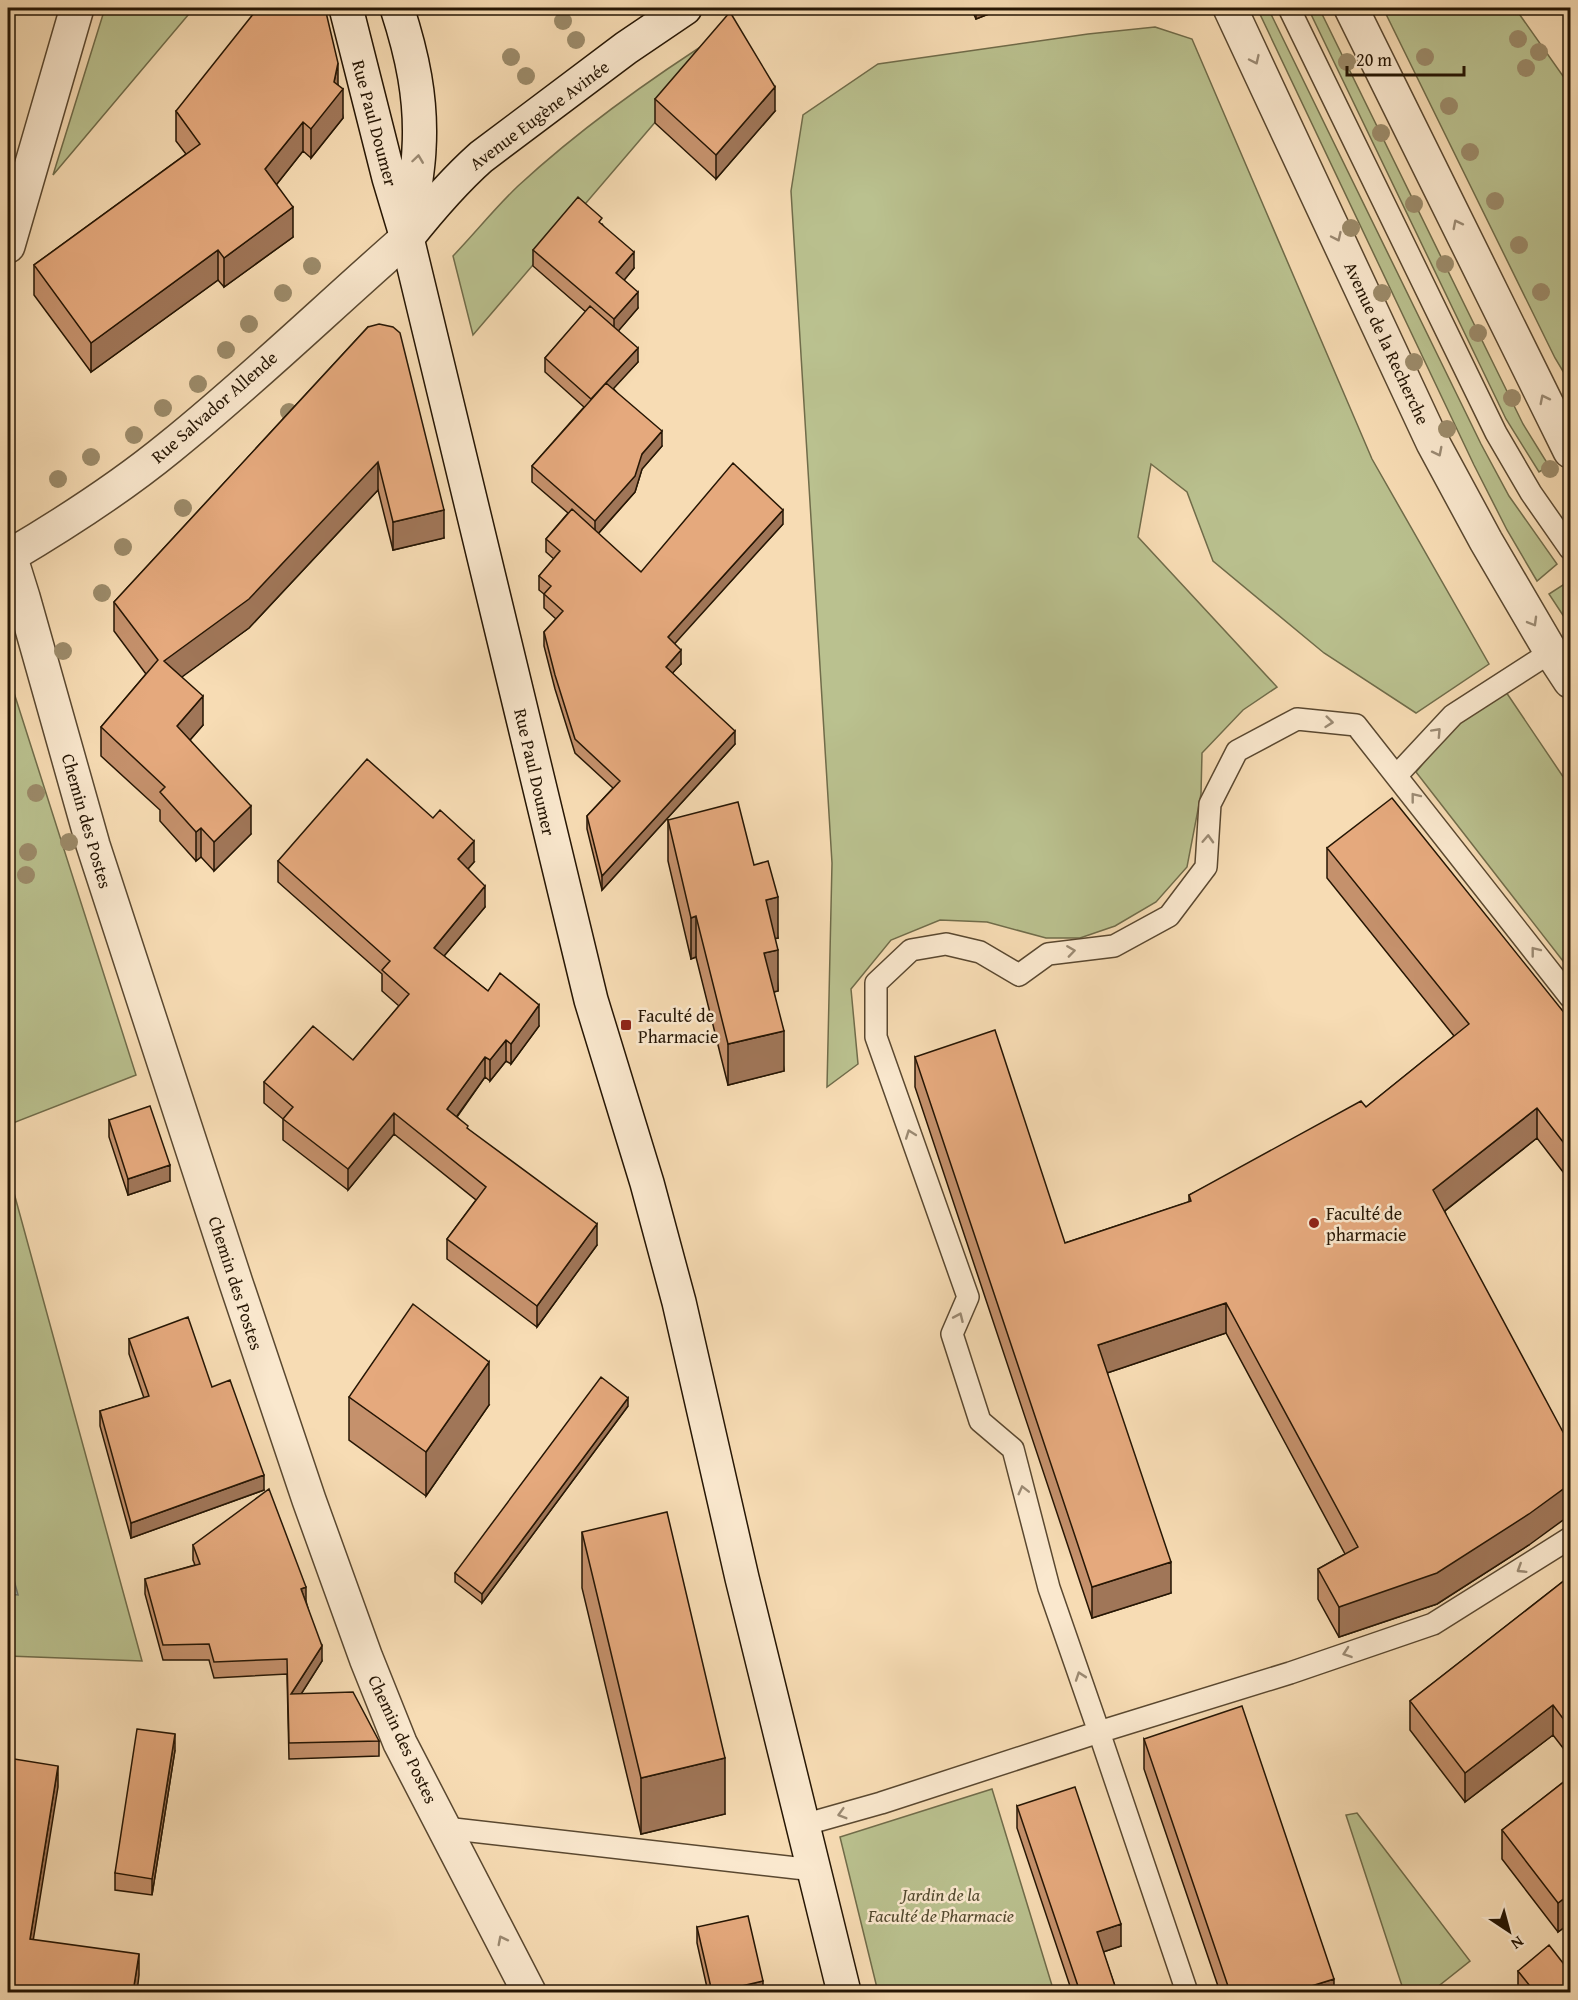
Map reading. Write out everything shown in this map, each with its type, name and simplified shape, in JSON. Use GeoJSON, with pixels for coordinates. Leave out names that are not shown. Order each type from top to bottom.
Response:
{"type":"FeatureCollection","features":[{"type":"Feature","properties":{"kind":"street"},"geometry":{"type":"LineString","coordinates":[[8,246],[77,8]]}},
{"type":"Feature","properties":{"kind":"street","name":"Rue Paul Doumer"},"geometry":{"type":"LineString","coordinates":[[345,8],[407,238],[591,1000],[644,1172],[679,1302],[742,1578],[844,1992]]}},
{"type":"Feature","properties":{"kind":"street","name":"Rue Paul Doumer"},"geometry":{"type":"LineString","coordinates":[[397,8],[415,68],[419,95],[419,152],[407,238]]}},
{"type":"Feature","properties":{"kind":"street","name":"Avenue Eugène Avinée"},"geometry":{"type":"LineString","coordinates":[[407,238],[430,208],[481,157],[626,48],[685,8]]}},
{"type":"Feature","properties":{"kind":"street","name":"Avenue de la Recherche"},"geometry":{"type":"LineString","coordinates":[[1230,8],[1438,452],[1481,532],[1561,667]]}},
{"type":"Feature","properties":{"kind":"street"},"geometry":{"type":"LineString","coordinates":[[1351,8],[1570,451]]}},
{"type":"Feature","properties":{"kind":"street","name":"Rue Salvador Allende"},"geometry":{"type":"LineString","coordinates":[[8,554],[108,494],[169,448],[224,403],[407,238]]}},
{"type":"Feature","properties":{"kind":"street","name":"Chemin des Postes"},"geometry":{"type":"LineString","coordinates":[[8,554],[24,597],[93,845],[236,1283],[306,1489],[379,1692],[400,1743],[529,1992]]}},
{"type":"Feature","properties":{"kind":"lane"},"geometry":{"type":"LineString","coordinates":[[1289,8],[1496,433],[1531,493],[1570,549]]}},
{"type":"Feature","properties":{"kind":"lane"},"geometry":{"type":"LineString","coordinates":[[1397,775],[1454,715],[1561,667]]}},
{"type":"Feature","properties":{"kind":"lane"},"geometry":{"type":"LineString","coordinates":[[1187,1992],[1049,1588],[1013,1449],[980,1421],[952,1334],[968,1297],[876,1037],[876,983],[911,950],[946,944],[980,952],[1019,975],[1048,954],[1114,946],[1169,916],[1206,867],[1210,804],[1237,752],[1297,719],[1356,725],[1570,997]]}},
{"type":"Feature","properties":{"kind":"lane"},"geometry":{"type":"LineString","coordinates":[[803,1825],[881,1803],[1290,1673],[1433,1624],[1570,1538]]}},
{"type":"Feature","properties":{"kind":"lane"},"geometry":{"type":"LineString","coordinates":[[445,1828],[814,1870]]}},
{"type":"Feature","properties":{"kind":"green space"},"geometry":{"type":"Polygon","coordinates":[[[105,8],[194,8],[53,175],[105,8]]]}},
{"type":"Feature","properties":{"kind":"green space"},"geometry":{"type":"Polygon","coordinates":[[[1257,8],[1268,8],[1481,444],[1509,496],[1557,564],[1537,581],[1507,530],[1474,465],[1257,8]]]}},
{"type":"Feature","properties":{"kind":"green space"},"geometry":{"type":"Polygon","coordinates":[[[1308,8],[1319,8],[1523,424],[1549,466],[1539,472],[1506,419],[1308,8]]]}},
{"type":"Feature","properties":{"kind":"green space"},"geometry":{"type":"Polygon","coordinates":[[[1383,8],[1515,8],[1570,86],[1570,383],[1555,358],[1383,8]]]}},
{"type":"Feature","properties":{"kind":"green space"},"geometry":{"type":"Polygon","coordinates":[[[1155,27],[1192,39],[1372,459],[1489,664],[1416,713],[1324,653],[1213,561],[1187,492],[1151,464],[1138,537],[1277,687],[1243,710],[1202,753],[1201,794],[1187,867],[1156,902],[1115,926],[1080,938],[1046,938],[987,922],[940,920],[891,940],[851,989],[858,1064],[827,1087],[832,863],[791,191],[803,115],[878,64],[1088,34],[1155,27]]]}},
{"type":"Feature","properties":{"kind":"green space"},"geometry":{"type":"Polygon","coordinates":[[[727,30],[657,120],[473,335],[453,256],[518,186],[567,143],[646,84],[727,30]]]}},
{"type":"Feature","properties":{"kind":"green space"},"geometry":{"type":"Polygon","coordinates":[[[1569,581],[1570,583],[1570,626],[1549,594],[1569,581]]]}},
{"type":"Feature","properties":{"kind":"green space"},"geometry":{"type":"Polygon","coordinates":[[[8,674],[136,1075],[8,1125],[8,674]]]}},
{"type":"Feature","properties":{"kind":"green space"},"geometry":{"type":"Polygon","coordinates":[[[1506,692],[1570,787],[1570,970],[1416,772],[1459,720],[1506,692]]]}},
{"type":"Feature","properties":{"kind":"green space"},"geometry":{"type":"Polygon","coordinates":[[[8,1171],[142,1661],[8,1656],[8,1171]]]}},
{"type":"Feature","properties":{"kind":"green space","name":"Jardin de la Faculté de Pharmacie"},"geometry":{"type":"Polygon","coordinates":[[[992,1789],[1054,1992],[878,1992],[840,1837],[992,1789]]]}},
{"type":"Feature","properties":{"kind":"green space"},"geometry":{"type":"Polygon","coordinates":[[[1357,1813],[1470,1961],[1431,1992],[1404,1992],[1346,1815],[1357,1813]]]}},
{"type":"Feature","properties":{"kind":"water"},"geometry":{"type":"Polygon","coordinates":[[[8,1558],[18,1595],[8,1594],[8,1558]]]}},
{"type":"Feature","properties":{"kind":"building"},"geometry":{"type":"Polygon","coordinates":[[[258,8],[325,8],[338,63],[334,82],[343,89],[311,129],[303,122],[265,169],[293,207],[224,258],[218,250],[91,343],[34,265],[200,144],[176,111],[258,8]]]}},
{"type":"Feature","properties":{"kind":"building"},"geometry":{"type":"Polygon","coordinates":[[[730,12],[775,87],[716,155],[655,99],[730,12]]]}},
{"type":"Feature","properties":{"kind":"building"},"geometry":{"type":"Polygon","coordinates":[[[578,197],[602,218],[599,222],[634,252],[616,273],[638,292],[614,319],[533,250],[578,197]]]}},
{"type":"Feature","properties":{"kind":"building"},"geometry":{"type":"Polygon","coordinates":[[[590,306],[638,348],[591,399],[545,358],[590,306]]]}},
{"type":"Feature","properties":{"kind":"building"},"geometry":{"type":"Polygon","coordinates":[[[379,324],[393,327],[400,333],[444,510],[393,522],[378,462],[249,599],[164,661],[203,696],[177,726],[251,806],[214,842],[201,828],[196,832],[160,792],[165,787],[101,727],[158,660],[114,602],[368,327],[379,324]]]}},
{"type":"Feature","properties":{"kind":"building"},"geometry":{"type":"Polygon","coordinates":[[[606,383],[662,431],[642,454],[635,476],[595,521],[532,466],[606,383]]]}},
{"type":"Feature","properties":{"kind":"building"},"geometry":{"type":"Polygon","coordinates":[[[733,463],[783,510],[668,637],[681,650],[666,667],[735,731],[602,876],[587,816],[620,781],[575,739],[555,675],[544,632],[563,611],[544,594],[551,586],[539,576],[560,551],[546,539],[572,509],[641,572],[733,463]]]}},
{"type":"Feature","properties":{"kind":"building"},"geometry":{"type":"Polygon","coordinates":[[[367,759],[433,818],[440,810],[474,841],[458,859],[485,886],[434,948],[488,991],[500,973],[539,1005],[511,1044],[506,1040],[490,1060],[485,1057],[447,1109],[468,1126],[467,1128],[597,1224],[537,1306],[447,1239],[486,1187],[394,1113],[348,1169],[283,1119],[293,1107],[264,1082],[313,1026],[353,1060],[409,994],[382,970],[390,961],[278,861],[367,759]]]}},
{"type":"Feature","properties":{"kind":"building","name":"Faculté de pharmacie"},"geometry":{"type":"Polygon","coordinates":[[[1392,798],[1570,1020],[1570,1151],[1537,1108],[1433,1190],[1563,1432],[1570,1428],[1570,1484],[1529,1514],[1437,1573],[1339,1607],[1318,1569],[1358,1547],[1226,1303],[1098,1345],[1171,1562],[1092,1587],[915,1057],[995,1030],[1065,1243],[1191,1201],[1189,1195],[1361,1101],[1366,1107],[1469,1024],[1327,848],[1392,798]]]}},
{"type":"Feature","properties":{"kind":"building"},"geometry":{"type":"Polygon","coordinates":[[[738,802],[754,865],[768,861],[778,897],[766,900],[778,950],[764,953],[784,1031],[728,1044],[696,916],[691,918],[668,820],[738,802]]]}},
{"type":"Feature","properties":{"kind":"building"},"geometry":{"type":"Polygon","coordinates":[[[150,1106],[170,1165],[128,1179],[109,1120],[150,1106]]]}},
{"type":"Feature","properties":{"kind":"building"},"geometry":{"type":"Polygon","coordinates":[[[413,1304],[489,1362],[426,1452],[349,1397],[413,1304]]]}},
{"type":"Feature","properties":{"kind":"building"},"geometry":{"type":"Polygon","coordinates":[[[188,1317],[212,1387],[230,1380],[264,1475],[131,1523],[100,1411],[149,1396],[129,1339],[188,1317]]]}},
{"type":"Feature","properties":{"kind":"building"},"geometry":{"type":"Polygon","coordinates":[[[601,1377],[628,1398],[482,1594],[455,1573],[601,1377]]]}},
{"type":"Feature","properties":{"kind":"building"},"geometry":{"type":"Polygon","coordinates":[[[269,1489],[306,1587],[301,1589],[322,1646],[291,1694],[353,1692],[379,1741],[289,1743],[287,1659],[214,1662],[209,1644],[163,1645],[145,1579],[200,1564],[193,1545],[269,1489]]]}},
{"type":"Feature","properties":{"kind":"building"},"geometry":{"type":"Polygon","coordinates":[[[667,1512],[725,1758],[641,1778],[582,1532],[667,1512]]]}},
{"type":"Feature","properties":{"kind":"building"},"geometry":{"type":"Polygon","coordinates":[[[1570,1576],[1570,1728],[1553,1705],[1465,1773],[1410,1701],[1570,1576]]]}},
{"type":"Feature","properties":{"kind":"building"},"geometry":{"type":"Polygon","coordinates":[[[1242,1706],[1334,1979],[1292,1992],[1230,1992],[1144,1739],[1242,1706]]]}},
{"type":"Feature","properties":{"kind":"building"},"geometry":{"type":"Polygon","coordinates":[[[137,1729],[175,1734],[152,1879],[115,1873],[137,1729]]]}},
{"type":"Feature","properties":{"kind":"building"},"geometry":{"type":"Polygon","coordinates":[[[8,1758],[58,1766],[30,1939],[139,1954],[133,1992],[8,1992],[8,1758]]]}},
{"type":"Feature","properties":{"kind":"building"},"geometry":{"type":"Polygon","coordinates":[[[1570,1777],[1570,1894],[1558,1903],[1502,1830],[1570,1777]]]}},
{"type":"Feature","properties":{"kind":"building"},"geometry":{"type":"Polygon","coordinates":[[[1075,1787],[1121,1924],[1097,1932],[1117,1992],[1080,1992],[1017,1806],[1075,1787]]]}},
{"type":"Feature","properties":{"kind":"building"},"geometry":{"type":"Polygon","coordinates":[[[748,1916],[763,1981],[712,1992],[697,1927],[748,1916]]]}},
{"type":"Feature","properties":{"kind":"building"},"geometry":{"type":"Polygon","coordinates":[[[1549,1945],[1570,1972],[1570,1992],[1521,1992],[1530,1986],[1518,1971],[1549,1945]]]}},
{"type":"Feature","properties":{"kind":"place","name":"Faculté de Pharmacie"},"geometry":{"type":"Point","coordinates":[626,1025]}},
{"type":"Feature","properties":{"kind":"place","name":"Faculté de pharmacie"},"geometry":{"type":"Point","coordinates":[1314,1223]}}]}
